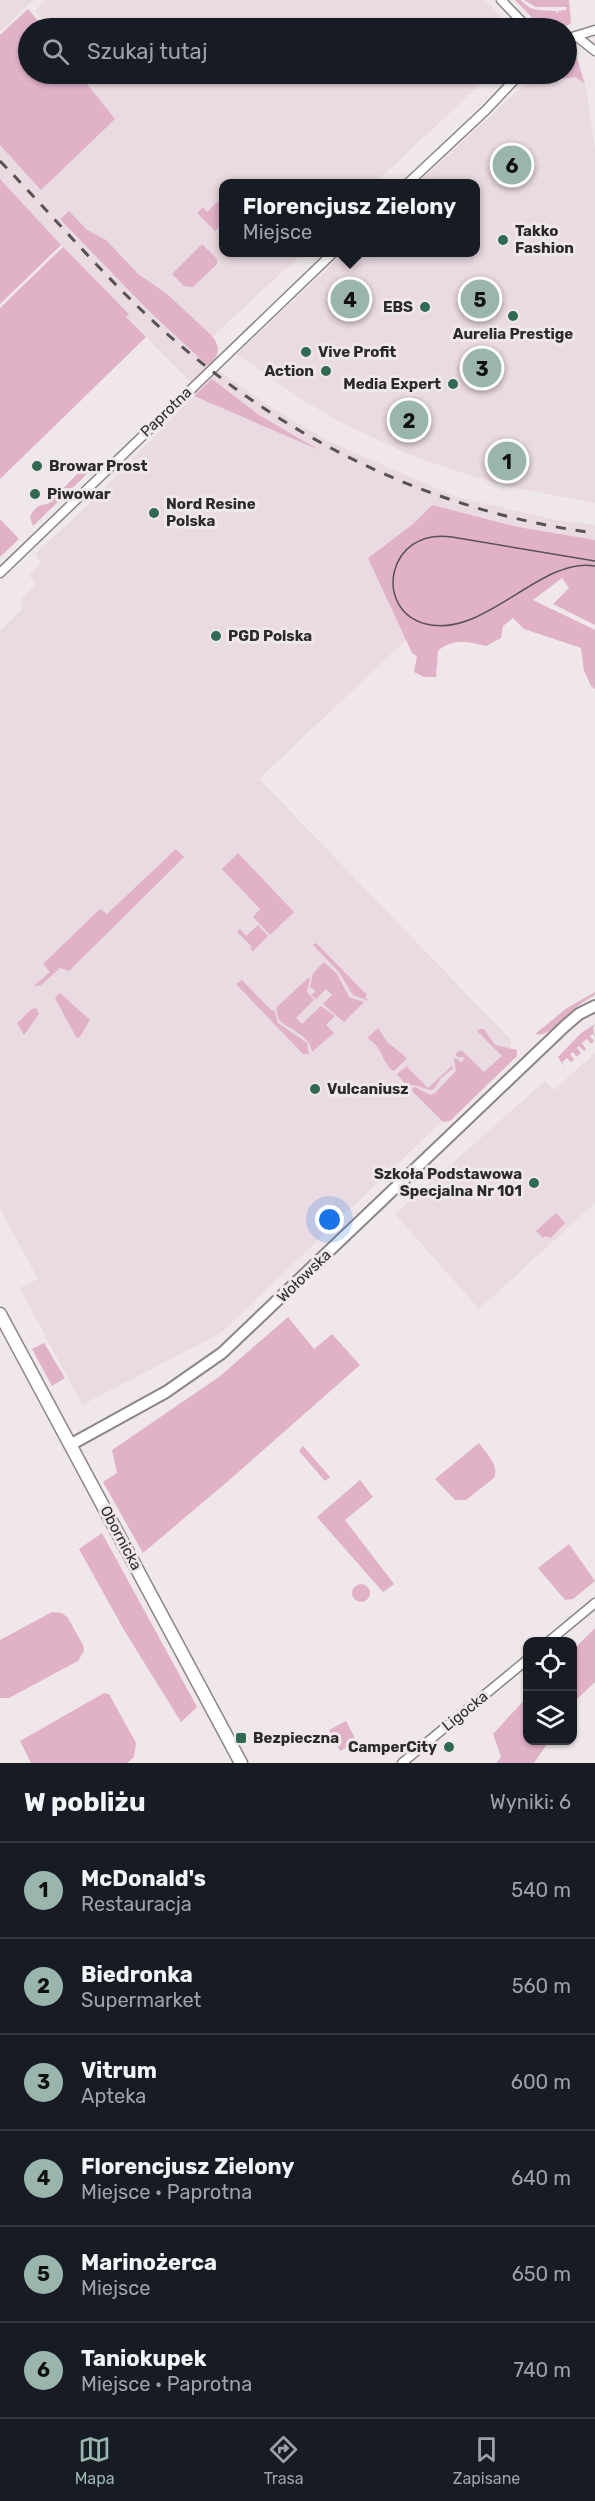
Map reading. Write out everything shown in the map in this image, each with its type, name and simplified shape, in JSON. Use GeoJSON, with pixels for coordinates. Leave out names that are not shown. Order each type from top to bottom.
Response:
{"type":"FeatureCollection","features":[{"type":"Feature","properties":{"kind":"main road","name":"Obornicka"},"geometry":{"type":"LineString","coordinates":[[0,1314],[241,1763]]}},
{"type":"Feature","properties":{"kind":"street"},"geometry":{"type":"LineString","coordinates":[[501,0],[518,18]]}},
{"type":"Feature","properties":{"kind":"street"},"geometry":{"type":"LineString","coordinates":[[577,36],[595,30]]}},
{"type":"Feature","properties":{"kind":"street"},"geometry":{"type":"LineString","coordinates":[[577,37],[595,51]]}},
{"type":"Feature","properties":{"kind":"street"},"geometry":{"type":"LineString","coordinates":[[411,179],[511,84]]}},
{"type":"Feature","properties":{"kind":"street","name":"Paprotna"},"geometry":{"type":"LineString","coordinates":[[0,573],[329,257]]}},
{"type":"Feature","properties":{"kind":"street","name":"Wołowska"},"geometry":{"type":"LineString","coordinates":[[70,1445],[165,1392],[222,1353],[565,1026],[579,1014],[595,1006]]}},
{"type":"Feature","properties":{"kind":"street"},"geometry":{"type":"LineString","coordinates":[[553,1637],[595,1603]]}},
{"type":"Feature","properties":{"kind":"street","name":"Ligocka"},"geometry":{"type":"LineString","coordinates":[[402,1763],[523,1663]]}},
{"type":"Feature","properties":{"kind":"shaded area"},"geometry":{"type":"Polygon","coordinates":[[[0,0],[33,0],[0,32],[0,0]]]}},
{"type":"Feature","properties":{"kind":"shaded area"},"geometry":{"type":"Polygon","coordinates":[[[45,0],[485,0],[502,18],[41,18],[35,11],[45,0]]]}},
{"type":"Feature","properties":{"kind":"shaded area"},"geometry":{"type":"Polygon","coordinates":[[[515,0],[520,0],[530,8],[559,13],[558,11],[566,10],[567,7],[536,7],[524,0],[569,0],[571,18],[532,18],[515,0]]]}},
{"type":"Feature","properties":{"kind":"shaded area"},"geometry":{"type":"Polygon","coordinates":[[[28,9],[36,18],[18,18],[28,9]]]}},
{"type":"Feature","properties":{"kind":"shaded area"},"geometry":{"type":"Polygon","coordinates":[[[18,18],[18,84],[87,84],[115,119],[41,190],[0,145],[0,35],[18,18]]]}},
{"type":"Feature","properties":{"kind":"shaded area"},"geometry":{"type":"Polygon","coordinates":[[[577,58],[585,82],[595,148],[595,503],[506,486],[407,454],[337,420],[301,399],[237,354],[340,257],[480,257],[480,179],[422,179],[525,84],[577,84],[577,58]]]}},
{"type":"Feature","properties":{"kind":"shaded area"},"geometry":{"type":"Polygon","coordinates":[[[577,58],[584,83],[577,78],[577,58]]]}},
{"type":"Feature","properties":{"kind":"shaded area"},"geometry":{"type":"Polygon","coordinates":[[[87,84],[480,84],[379,179],[219,179],[219,257],[299,257],[203,345],[213,357],[219,371],[269,406],[328,441],[456,497],[555,520],[595,525],[595,540],[518,527],[432,505],[413,524],[368,558],[406,640],[259,779],[510,1039],[511,1048],[442,1121],[221,1333],[82,1405],[20,1288],[38,1279],[0,1209],[0,631],[23,608],[21,599],[36,584],[29,575],[41,563],[35,554],[81,512],[194,396],[191,382],[126,317],[128,313],[89,273],[87,274],[0,179],[0,145],[41,189],[114,119],[87,84]],[[194,396],[313,447],[259,415],[194,396]]]}},
{"type":"Feature","properties":{"kind":"shaded area"},"geometry":{"type":"Polygon","coordinates":[[[0,179],[61,245],[0,304],[0,179]]]}},
{"type":"Feature","properties":{"kind":"shaded area"},"geometry":{"type":"Polygon","coordinates":[[[217,202],[219,204],[219,227],[215,231],[197,213],[203,207],[207,212],[217,202]]]}},
{"type":"Feature","properties":{"kind":"shaded area"},"geometry":{"type":"Polygon","coordinates":[[[69,211],[87,230],[106,240],[138,274],[166,293],[212,336],[218,348],[215,359],[207,365],[148,310],[60,219],[69,211]]]}},
{"type":"Feature","properties":{"kind":"shaded area"},"geometry":{"type":"Polygon","coordinates":[[[202,244],[217,259],[217,264],[193,287],[184,286],[172,274],[202,244]]]}},
{"type":"Feature","properties":{"kind":"shaded area"},"geometry":{"type":"Polygon","coordinates":[[[63,247],[129,314],[126,317],[146,337],[0,479],[0,308],[63,247]]]}},
{"type":"Feature","properties":{"kind":"shaded area"},"geometry":{"type":"Polygon","coordinates":[[[212,379],[259,415],[319,450],[194,396],[212,379]]]}},
{"type":"Feature","properties":{"kind":"shaded area"},"geometry":{"type":"Polygon","coordinates":[[[84,467],[90,467],[91,470],[33,526],[30,517],[35,509],[48,504],[84,467]]]}},
{"type":"Feature","properties":{"kind":"shaded area"},"geometry":{"type":"Polygon","coordinates":[[[432,505],[518,527],[595,540],[595,625],[553,604],[569,588],[562,578],[533,600],[595,630],[595,689],[591,686],[584,671],[581,648],[524,629],[513,618],[503,626],[501,638],[486,646],[467,642],[443,647],[438,651],[436,677],[424,677],[414,672],[417,656],[412,653],[368,558],[413,524],[432,505]]]}},
{"type":"Feature","properties":{"kind":"shaded area"},"geometry":{"type":"Polygon","coordinates":[[[0,519],[19,539],[0,557],[0,519]]]}},
{"type":"Feature","properties":{"kind":"shaded area"},"geometry":{"type":"Polygon","coordinates":[[[176,849],[184,857],[69,971],[60,968],[41,985],[34,986],[50,972],[43,964],[100,909],[107,914],[176,849]]]}},
{"type":"Feature","properties":{"kind":"shaded area"},"geometry":{"type":"Polygon","coordinates":[[[238,853],[294,912],[270,935],[253,917],[260,909],[222,869],[238,853]]]}},
{"type":"Feature","properties":{"kind":"shaded area"},"geometry":{"type":"Polygon","coordinates":[[[258,925],[268,936],[253,951],[250,949],[252,947],[237,932],[240,929],[246,936],[258,925]]]}},
{"type":"Feature","properties":{"kind":"shaded area"},"geometry":{"type":"Polygon","coordinates":[[[316,943],[367,995],[365,997],[369,1001],[353,995],[339,972],[313,945],[316,943]]]}},
{"type":"Feature","properties":{"kind":"shaded area"},"geometry":{"type":"Polygon","coordinates":[[[324,962],[337,974],[349,997],[364,1002],[344,1022],[323,1004],[332,995],[326,989],[316,999],[311,995],[315,992],[310,988],[313,973],[324,962]]]}},
{"type":"Feature","properties":{"kind":"shaded area"},"geometry":{"type":"Polygon","coordinates":[[[308,978],[310,979],[307,992],[314,1000],[296,1018],[302,1024],[321,1006],[335,1016],[326,1025],[334,1033],[312,1052],[304,1037],[279,1020],[276,1008],[308,978]]]}},
{"type":"Feature","properties":{"kind":"shaded area"},"geometry":{"type":"Polygon","coordinates":[[[242,980],[272,1011],[274,1010],[278,1023],[307,1043],[309,1055],[306,1053],[304,1055],[236,984],[242,980]]]}},
{"type":"Feature","properties":{"kind":"shaded area"},"geometry":{"type":"Polygon","coordinates":[[[595,992],[595,995],[549,1031],[535,1034],[567,1008],[595,992]]]}},
{"type":"Feature","properties":{"kind":"shaded area"},"geometry":{"type":"Polygon","coordinates":[[[60,993],[90,1020],[79,1038],[76,1037],[55,998],[60,993]]]}},
{"type":"Feature","properties":{"kind":"shaded area"},"geometry":{"type":"Polygon","coordinates":[[[36,1008],[39,1014],[24,1035],[17,1023],[36,1008]]]}},
{"type":"Feature","properties":{"kind":"shaded area"},"geometry":{"type":"Polygon","coordinates":[[[595,1024],[593,1028],[595,1037],[593,1034],[590,1036],[594,1041],[591,1044],[587,1039],[582,1043],[586,1049],[584,1051],[579,1046],[577,1048],[581,1053],[577,1057],[573,1052],[570,1054],[574,1060],[571,1062],[567,1058],[562,1062],[565,1068],[558,1057],[581,1033],[595,1024]]]}},
{"type":"Feature","properties":{"kind":"shaded area"},"geometry":{"type":"Polygon","coordinates":[[[378,1028],[387,1042],[407,1058],[394,1071],[373,1042],[367,1038],[378,1028]]]}},
{"type":"Feature","properties":{"kind":"shaded area"},"geometry":{"type":"Polygon","coordinates":[[[484,1029],[495,1045],[517,1050],[517,1056],[450,1121],[443,1122],[412,1091],[413,1088],[430,1095],[435,1093],[456,1071],[454,1057],[463,1061],[464,1057],[458,1057],[455,1054],[461,1050],[484,1072],[502,1056],[477,1031],[484,1029]]]}},
{"type":"Feature","properties":{"kind":"shaded area"},"geometry":{"type":"Polygon","coordinates":[[[595,1053],[595,1203],[479,1309],[395,1214],[545,1081],[554,1090],[595,1053]]]}},
{"type":"Feature","properties":{"kind":"shaded area"},"geometry":{"type":"Polygon","coordinates":[[[411,1063],[407,1067],[428,1088],[452,1066],[453,1068],[441,1078],[433,1090],[429,1090],[407,1086],[397,1074],[411,1063]]]}},
{"type":"Feature","properties":{"kind":"shaded area"},"geometry":{"type":"Polygon","coordinates":[[[556,1213],[565,1223],[551,1238],[546,1236],[543,1238],[536,1231],[556,1213]]]}},
{"type":"Feature","properties":{"kind":"shaded area"},"geometry":{"type":"Polygon","coordinates":[[[288,1317],[314,1349],[332,1334],[360,1365],[143,1553],[103,1482],[117,1473],[112,1450],[219,1377],[288,1317]]]}},
{"type":"Feature","properties":{"kind":"shaded area"},"geometry":{"type":"Polygon","coordinates":[[[44,1343],[65,1378],[52,1386],[32,1349],[44,1343]]]}},
{"type":"Feature","properties":{"kind":"shaded area"},"geometry":{"type":"Polygon","coordinates":[[[479,1443],[494,1464],[494,1478],[466,1500],[455,1500],[435,1479],[479,1443]]]}},
{"type":"Feature","properties":{"kind":"shaded area"},"geometry":{"type":"Polygon","coordinates":[[[303,1446],[330,1477],[325,1481],[299,1451],[303,1446]]]}},
{"type":"Feature","properties":{"kind":"shaded area"},"geometry":{"type":"Polygon","coordinates":[[[360,1480],[373,1497],[345,1520],[394,1584],[383,1592],[317,1517],[360,1480]]]}},
{"type":"Feature","properties":{"kind":"shaded area"},"geometry":{"type":"Polygon","coordinates":[[[102,1533],[197,1707],[181,1722],[124,1630],[79,1549],[102,1533]]]}},
{"type":"Feature","properties":{"kind":"shaded area"},"geometry":{"type":"Polygon","coordinates":[[[569,1544],[595,1581],[573,1599],[565,1600],[538,1568],[569,1544]]]}},
{"type":"Feature","properties":{"kind":"shaded area"},"geometry":{"type":"Polygon","coordinates":[[[361,1584],[367,1587],[370,1593],[367,1599],[361,1602],[355,1599],[352,1593],[355,1587],[361,1584]]]}},
{"type":"Feature","properties":{"kind":"shaded area"},"geometry":{"type":"Polygon","coordinates":[[[52,1612],[62,1613],[68,1618],[83,1645],[84,1651],[78,1661],[9,1698],[0,1698],[0,1640],[52,1612]]]}},
{"type":"Feature","properties":{"kind":"shaded area"},"geometry":{"type":"Polygon","coordinates":[[[595,1628],[595,1682],[577,1699],[577,1691],[577,1646],[595,1628]]]}},
{"type":"Feature","properties":{"kind":"shaded area"},"geometry":{"type":"Polygon","coordinates":[[[104,1693],[109,1694],[136,1743],[134,1757],[127,1763],[31,1763],[20,1741],[104,1693]]]}},
{"type":"Feature","properties":{"kind":"shaded area"},"geometry":{"type":"Polygon","coordinates":[[[523,1701],[523,1745],[546,1745],[534,1763],[496,1763],[501,1757],[493,1734],[523,1701]]]}},
{"type":"Feature","properties":{"kind":"shaded area"},"geometry":{"type":"Polygon","coordinates":[[[346,1721],[357,1742],[340,1751],[329,1730],[346,1721]]]}},
{"type":"Feature","properties":{"kind":"tram line"},"geometry":{"type":"LineString","coordinates":[[595,561],[452,537],[430,537],[413,544],[401,556],[394,572],[393,588],[398,603],[409,616],[426,624],[448,625],[469,620],[491,610],[554,573],[575,566],[595,566]]}},
{"type":"Feature","properties":{"kind":"railway"},"geometry":{"type":"LineString","coordinates":[[0,161],[110,279],[156,324],[225,381],[273,414],[323,444],[427,491],[482,509],[538,523],[595,533]]}},
{"type":"Feature","properties":{"kind":"place","name":"Taniokupek"},"geometry":{"type":"Point","coordinates":[512,165]}},
{"type":"Feature","properties":{"kind":"place","name":"Takko Fashion"},"geometry":{"type":"Point","coordinates":[503,240]}},
{"type":"Feature","properties":{"kind":"place","name":"Florencjusz Zielony"},"geometry":{"type":"Point","coordinates":[350,299]}},
{"type":"Feature","properties":{"kind":"place","name":"Marinożerca"},"geometry":{"type":"Point","coordinates":[480,299]}},
{"type":"Feature","properties":{"kind":"place","name":"EBS"},"geometry":{"type":"Point","coordinates":[425,307]}},
{"type":"Feature","properties":{"kind":"place","name":"Aurelia Prestige"},"geometry":{"type":"Point","coordinates":[513,316]}},
{"type":"Feature","properties":{"kind":"place","name":"Vive Profit"},"geometry":{"type":"Point","coordinates":[306,352]}},
{"type":"Feature","properties":{"kind":"place","name":"Vitrum"},"geometry":{"type":"Point","coordinates":[482,368]}},
{"type":"Feature","properties":{"kind":"place","name":"Action"},"geometry":{"type":"Point","coordinates":[326,371]}},
{"type":"Feature","properties":{"kind":"place","name":"Media Expert"},"geometry":{"type":"Point","coordinates":[453,384]}},
{"type":"Feature","properties":{"kind":"place","name":"Biedronka"},"geometry":{"type":"Point","coordinates":[409,420]}},
{"type":"Feature","properties":{"kind":"place","name":"McDonald's"},"geometry":{"type":"Point","coordinates":[507,461]}},
{"type":"Feature","properties":{"kind":"place","name":"Browar Prost"},"geometry":{"type":"Point","coordinates":[37,466]}},
{"type":"Feature","properties":{"kind":"place","name":"Piwowar"},"geometry":{"type":"Point","coordinates":[35,494]}},
{"type":"Feature","properties":{"kind":"place","name":"Nord Resine Polska"},"geometry":{"type":"Point","coordinates":[154,513]}},
{"type":"Feature","properties":{"kind":"place","name":"PGD Polska"},"geometry":{"type":"Point","coordinates":[216,636]}},
{"type":"Feature","properties":{"kind":"place","name":"Vulcaniusz"},"geometry":{"type":"Point","coordinates":[315,1089]}},
{"type":"Feature","properties":{"kind":"place","name":"Szkoła Podstawowa Specjalna Nr 101"},"geometry":{"type":"Point","coordinates":[534,1183]}},
{"type":"Feature","properties":{"kind":"place","name":"Bezpieczna"},"geometry":{"type":"Point","coordinates":[241,1738]}},
{"type":"Feature","properties":{"kind":"place","name":"CamperCity"},"geometry":{"type":"Point","coordinates":[449,1747]}}]}
